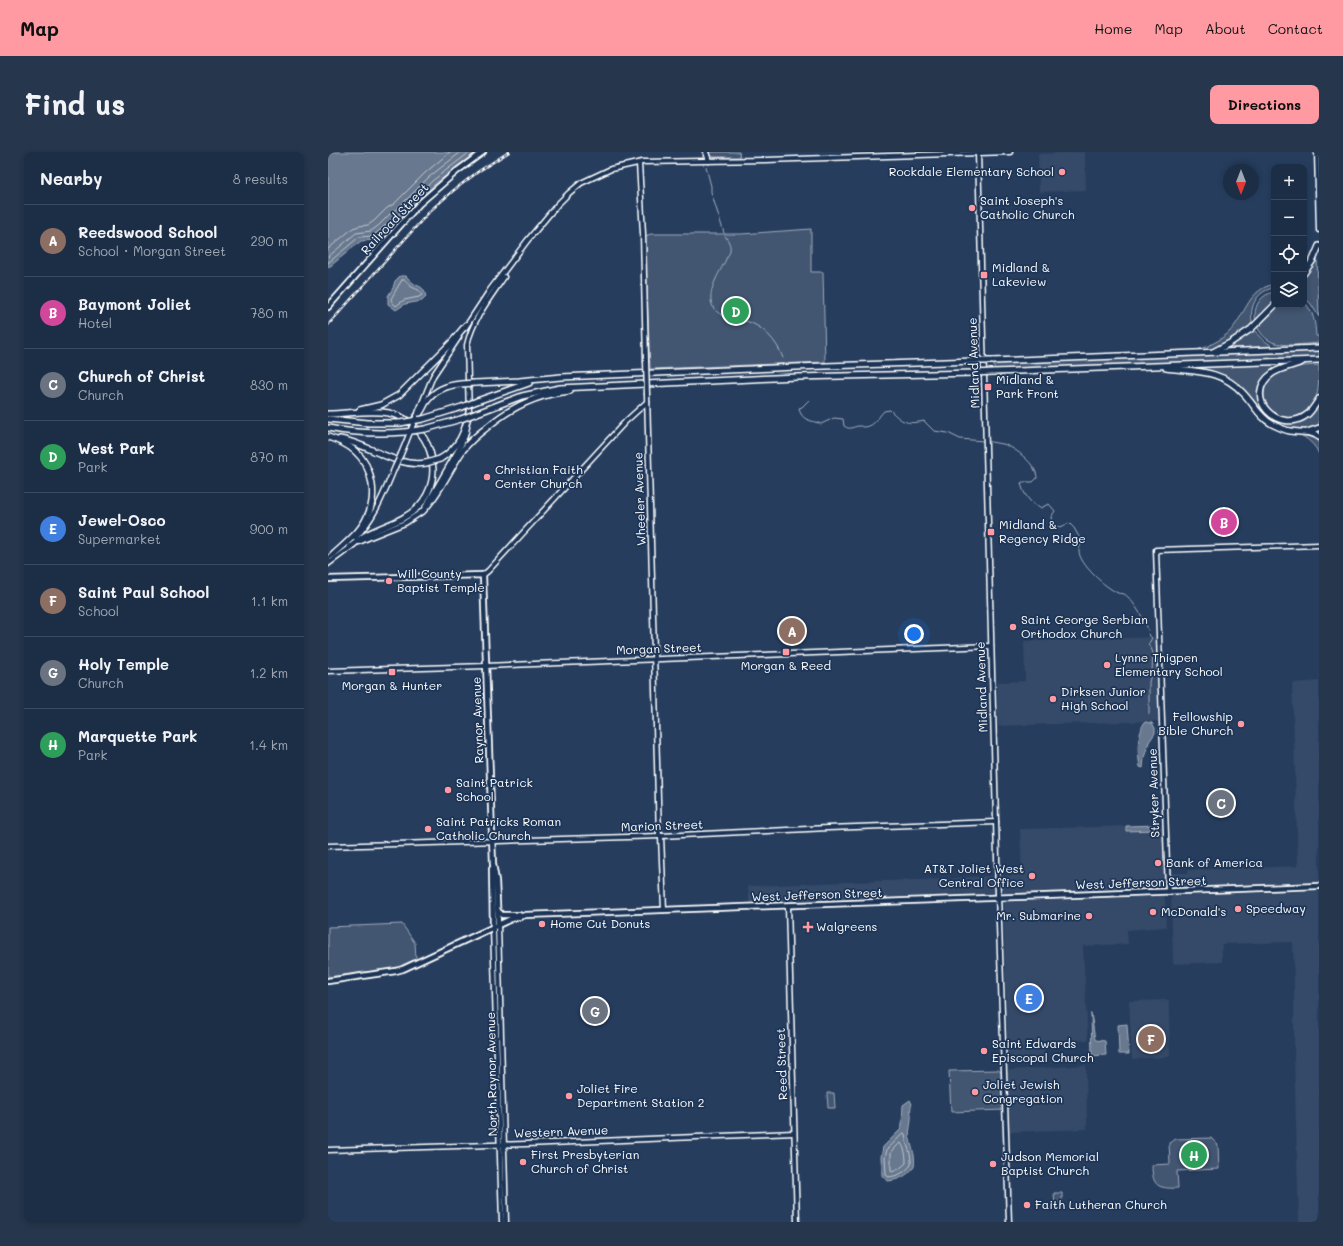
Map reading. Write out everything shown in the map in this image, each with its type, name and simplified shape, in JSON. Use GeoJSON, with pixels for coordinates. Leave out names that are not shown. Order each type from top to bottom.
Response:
{"type":"FeatureCollection","features":[{"type":"Feature","properties":{"kind":"highway"},"geometry":{"type":"LineString","coordinates":[[1305,272],[1313,260],[1319,246]]}},
{"type":"Feature","properties":{"kind":"highway"},"geometry":{"type":"LineString","coordinates":[[1212,352],[1251,329],[1273,308]]}},
{"type":"Feature","properties":{"kind":"highway"},"geometry":{"type":"LineString","coordinates":[[338,414],[381,405],[399,395],[451,343],[466,325]]}},
{"type":"Feature","properties":{"kind":"highway"},"geometry":{"type":"LineString","coordinates":[[416,417],[434,394],[446,387],[474,383],[538,380],[561,377],[796,367],[1319,348]]}},
{"type":"Feature","properties":{"kind":"highway"},"geometry":{"type":"LineString","coordinates":[[1306,360],[1285,367],[1269,376],[1262,389],[1261,397],[1263,405],[1274,417],[1283,420],[1294,420],[1300,419],[1309,413],[1319,399]]}},
{"type":"Feature","properties":{"kind":"highway"},"geometry":{"type":"LineString","coordinates":[[422,511],[436,495],[464,449],[475,437],[502,415],[529,401],[567,391],[612,387],[797,377],[975,373],[1319,360]]}},
{"type":"Feature","properties":{"kind":"highway"},"geometry":{"type":"LineString","coordinates":[[1153,366],[1203,371],[1223,378],[1234,384],[1267,421],[1287,431],[1306,432],[1319,437]]}},
{"type":"Feature","properties":{"kind":"highway"},"geometry":{"type":"LineString","coordinates":[[328,419],[368,424],[400,423],[462,407],[538,380]]}},
{"type":"Feature","properties":{"kind":"highway"},"geometry":{"type":"LineString","coordinates":[[328,428],[350,432],[405,432],[425,429],[461,418],[522,396],[560,388],[612,387]]}},
{"type":"Feature","properties":{"kind":"highway"},"geometry":{"type":"LineString","coordinates":[[328,414],[380,411],[390,413],[413,424],[426,441],[431,452],[433,473],[431,484],[425,498],[419,506],[403,519],[368,534],[350,547]]}},
{"type":"Feature","properties":{"kind":"highway"},"geometry":{"type":"LineString","coordinates":[[331,438],[349,441],[406,463],[426,463],[440,459],[452,450],[460,440],[466,428],[469,412]]}},
{"type":"Feature","properties":{"kind":"highway"},"geometry":{"type":"LineString","coordinates":[[1306,432],[1319,428]]}},
{"type":"Feature","properties":{"kind":"highway"},"geometry":{"type":"LineString","coordinates":[[331,438],[341,442],[356,452],[365,464],[370,475],[372,488],[372,499],[367,518],[354,535],[333,555]]}},
{"type":"Feature","properties":{"kind":"main road","name":"Railroad Street"},"geometry":{"type":"LineString","coordinates":[[328,307],[424,200],[457,171],[483,152]]}},
{"type":"Feature","properties":{"kind":"main road"},"geometry":{"type":"LineString","coordinates":[[328,579],[483,575]]}},
{"type":"Feature","properties":{"kind":"main road","name":"Raynor Avenue"},"geometry":{"type":"LineString","coordinates":[[483,575],[493,864],[498,909],[496,926]]}},
{"type":"Feature","properties":{"kind":"main road","name":"Raynor Avenue"},"geometry":{"type":"LineString","coordinates":[[493,864],[491,874],[496,926]]}},
{"type":"Feature","properties":{"kind":"main road","name":"West Jefferson Street"},"geometry":{"type":"LineString","coordinates":[[328,981],[403,969],[496,926],[517,917],[526,915],[1319,886]]}},
{"type":"Feature","properties":{"kind":"main road"},"geometry":{"type":"LineString","coordinates":[[498,909],[499,913],[502,915],[526,915]]}},
{"type":"Feature","properties":{"kind":"street"},"geometry":{"type":"LineString","coordinates":[[706,152],[709,161]]}},
{"type":"Feature","properties":{"kind":"street"},"geometry":{"type":"LineString","coordinates":[[328,559],[349,543],[369,523],[401,454],[433,376],[466,325],[527,241],[557,205],[581,183],[611,169],[639,162],[1010,152]]}},
{"type":"Feature","properties":{"kind":"street"},"geometry":{"type":"LineString","coordinates":[[1317,152],[1319,230]]}},
{"type":"Feature","properties":{"kind":"street","name":"Midland Avenue"},"geometry":{"type":"LineString","coordinates":[[978,153],[998,898],[1009,1222]]}},
{"type":"Feature","properties":{"kind":"street","name":"Wheeler Avenue"},"geometry":{"type":"LineString","coordinates":[[639,162],[643,234],[654,660],[664,910]]}},
{"type":"Feature","properties":{"kind":"street"},"geometry":{"type":"LineString","coordinates":[[328,564],[350,547],[405,523],[422,511],[465,436],[469,412],[467,346],[470,335],[483,308],[516,256]]}},
{"type":"Feature","properties":{"kind":"street"},"geometry":{"type":"LineString","coordinates":[[483,575],[626,422],[647,402]]}},
{"type":"Feature","properties":{"kind":"street","name":"Stryker Avenue"},"geometry":{"type":"LineString","coordinates":[[1168,892],[1156,550],[1319,545]]}},
{"type":"Feature","properties":{"kind":"street","name":"Morgan Street"},"geometry":{"type":"LineString","coordinates":[[328,671],[654,660],[992,646]]}},
{"type":"Feature","properties":{"kind":"street","name":"Marion Street"},"geometry":{"type":"LineString","coordinates":[[328,846],[553,838],[660,836],[996,822]]}},
{"type":"Feature","properties":{"kind":"street","name":"Reed Street"},"geometry":{"type":"LineString","coordinates":[[788,906],[797,1222]]}},
{"type":"Feature","properties":{"kind":"street","name":"North Raynor Avenue"},"geometry":{"type":"LineString","coordinates":[[496,926],[502,1145],[506,1222]]}},
{"type":"Feature","properties":{"kind":"street","name":"Western Avenue"},"geometry":{"type":"LineString","coordinates":[[328,1150],[502,1145],[794,1133]]}},
{"type":"Feature","properties":{"kind":"street","name":"North Raynor Avenue"},"geometry":{"type":"LineString","coordinates":[[502,1145],[502,1222]]}},
{"type":"Feature","properties":{"kind":"shaded area"},"geometry":{"type":"Polygon","coordinates":[[[709,152],[739,152],[740,157],[714,157],[710,155],[709,152]]]}},
{"type":"Feature","properties":{"kind":"shaded area","name":"Rockdale Elementary School"},"geometry":{"type":"Polygon","coordinates":[[[1085,152],[1086,190],[1039,192],[1038,154],[1085,152]]]}},
{"type":"Feature","properties":{"kind":"shaded area"},"geometry":{"type":"Polygon","coordinates":[[[811,229],[811,272],[823,272],[825,362],[650,369],[645,236],[651,234],[741,234],[811,229]]]}},
{"type":"Feature","properties":{"kind":"shaded area"},"geometry":{"type":"Polygon","coordinates":[[[1317,257],[1319,317],[1307,300],[1307,269],[1317,257]]]}},
{"type":"Feature","properties":{"kind":"shaded area"},"geometry":{"type":"Polygon","coordinates":[[[1271,285],[1271,289],[1261,294],[1256,299],[1253,305],[1252,318],[1256,332],[1272,346],[1197,350],[1208,346],[1227,334],[1235,325],[1250,300],[1260,290],[1271,285]]]}},
{"type":"Feature","properties":{"kind":"shaded area"},"geometry":{"type":"Polygon","coordinates":[[[1271,293],[1271,308],[1307,308],[1307,306],[1313,318],[1316,336],[1319,336],[1319,343],[1295,345],[1277,344],[1265,337],[1259,331],[1255,315],[1256,307],[1266,295],[1271,293]]]}},
{"type":"Feature","properties":{"kind":"shaded area"},"geometry":{"type":"Polygon","coordinates":[[[1319,351],[1319,358],[994,369],[994,363],[1319,351]]]}},
{"type":"Feature","properties":{"kind":"shaded area"},"geometry":{"type":"Polygon","coordinates":[[[1288,364],[1282,366],[1260,389],[1269,415],[1297,421],[1319,403],[1319,454],[1315,447],[1304,437],[1266,418],[1246,393],[1217,373],[1184,368],[1288,364]]]}},
{"type":"Feature","properties":{"kind":"shaded area"},"geometry":{"type":"Polygon","coordinates":[[[1319,365],[1317,393],[1311,408],[1303,414],[1290,418],[1281,417],[1273,413],[1267,406],[1264,398],[1264,389],[1269,381],[1277,373],[1287,369],[1319,365]]]}},
{"type":"Feature","properties":{"kind":"shaded area"},"geometry":{"type":"Polygon","coordinates":[[[1157,637],[1160,721],[998,726],[997,682],[1025,681],[1024,641],[1157,637]]]}},
{"type":"Feature","properties":{"kind":"shaded area"},"geometry":{"type":"Polygon","coordinates":[[[1319,681],[1319,882],[1171,887],[1169,873],[1188,873],[1188,870],[1298,866],[1292,683],[1319,681]]]}},
{"type":"Feature","properties":{"kind":"shaded area"},"geometry":{"type":"Polygon","coordinates":[[[1163,825],[1165,885],[1163,888],[1004,894],[1002,892],[1001,876],[1022,875],[1020,829],[1163,825]]]}},
{"type":"Feature","properties":{"kind":"shaded area"},"geometry":{"type":"Polygon","coordinates":[[[996,876],[996,893],[994,895],[749,904],[748,886],[954,879],[996,876]]]}},
{"type":"Feature","properties":{"kind":"shaded area"},"geometry":{"type":"Polygon","coordinates":[[[1319,891],[1319,1222],[1299,1222],[1294,1058],[1293,942],[1222,944],[1222,962],[1173,964],[1171,897],[1319,891]]]}},
{"type":"Feature","properties":{"kind":"shaded area"},"geometry":{"type":"Polygon","coordinates":[[[1163,896],[1165,898],[1166,927],[1127,930],[1128,944],[1083,946],[1088,1040],[1045,1042],[1044,1063],[1008,1064],[1003,902],[1163,896]]]}},
{"type":"Feature","properties":{"kind":"shaded area"},"geometry":{"type":"Polygon","coordinates":[[[402,924],[415,943],[416,959],[396,968],[328,977],[328,927],[402,924]]]}},
{"type":"Feature","properties":{"kind":"shaded area"},"geometry":{"type":"Polygon","coordinates":[[[1169,1000],[1170,1055],[1168,1057],[1132,1059],[1129,1001],[1169,1000]]]}},
{"type":"Feature","properties":{"kind":"shaded area"},"geometry":{"type":"Polygon","coordinates":[[[1086,1065],[1087,1129],[1009,1132],[1008,1071],[1086,1065]]]}},
{"type":"Feature","properties":{"kind":"shaded area"},"geometry":{"type":"Polygon","coordinates":[[[998,1070],[1002,1073],[1003,1110],[951,1112],[949,1071],[998,1070]]]}},
{"type":"Feature","properties":{"kind":"shaded area"},"geometry":{"type":"Polygon","coordinates":[[[827,1093],[834,1093],[835,1108],[828,1108],[827,1093]]]}},
{"type":"Feature","properties":{"kind":"shaded area"},"geometry":{"type":"Polygon","coordinates":[[[1211,1138],[1218,1145],[1219,1169],[1177,1171],[1178,1188],[1161,1187],[1155,1182],[1153,1178],[1152,1165],[1170,1164],[1169,1143],[1176,1139],[1211,1138]]]}},
{"type":"Feature","properties":{"kind":"shaded area"},"geometry":{"type":"Polygon","coordinates":[[[1054,1193],[1062,1193],[1062,1208],[1055,1208],[1054,1193]]]}},
{"type":"Feature","properties":{"kind":"water"},"geometry":{"type":"Polygon","coordinates":[[[328,152],[477,152],[435,184],[404,215],[397,219],[375,240],[361,241],[328,268],[328,152]]]}},
{"type":"Feature","properties":{"kind":"water"},"geometry":{"type":"Polygon","coordinates":[[[400,276],[406,276],[413,283],[422,288],[426,297],[422,301],[405,304],[396,310],[388,304],[388,296],[395,281],[400,276]]]}},
{"type":"Feature","properties":{"kind":"water"},"geometry":{"type":"Polygon","coordinates":[[[1145,722],[1152,723],[1155,728],[1155,733],[1149,742],[1144,758],[1143,768],[1140,767],[1138,746],[1142,727],[1145,722]]]}},
{"type":"Feature","properties":{"kind":"water"},"geometry":{"type":"Polygon","coordinates":[[[1157,825],[1157,830],[1126,831],[1126,826],[1157,825]]]}},
{"type":"Feature","properties":{"kind":"water"},"geometry":{"type":"Polygon","coordinates":[[[1091,1013],[1095,1040],[1105,1041],[1106,1055],[1092,1056],[1091,1013]]]}},
{"type":"Feature","properties":{"kind":"water"},"geometry":{"type":"Polygon","coordinates":[[[1127,1024],[1129,1054],[1119,1054],[1118,1025],[1127,1024]]]}},
{"type":"Feature","properties":{"kind":"water"},"geometry":{"type":"Polygon","coordinates":[[[910,1100],[912,1104],[909,1134],[914,1156],[914,1167],[909,1173],[902,1177],[896,1180],[888,1181],[882,1175],[881,1157],[883,1147],[901,1129],[903,1105],[910,1100]]]}},
{"type":"Feature","properties":{"kind":"waterway"},"geometry":{"type":"LineString","coordinates":[[702,152],[703,157]]}},
{"type":"Feature","properties":{"kind":"waterway"},"geometry":{"type":"LineString","coordinates":[[706,167],[711,192],[724,233]]}},
{"type":"Feature","properties":{"kind":"waterway"},"geometry":{"type":"LineString","coordinates":[[714,309],[711,303],[712,290],[730,251],[730,244],[725,236]]}},
{"type":"Feature","properties":{"kind":"waterway"},"geometry":{"type":"LineString","coordinates":[[716,311],[727,317],[752,323],[764,330],[773,340],[783,358]]}},
{"type":"Feature","properties":{"kind":"waterway"},"geometry":{"type":"LineString","coordinates":[[809,400],[799,408],[800,412],[804,418],[821,424],[834,418],[843,419],[844,426],[848,428],[857,426],[865,427],[874,423],[884,411],[890,410],[905,422],[913,423],[924,421],[934,431],[948,433],[960,439],[983,441]]}},
{"type":"Feature","properties":{"kind":"waterway"},"geometry":{"type":"LineString","coordinates":[[988,441],[1003,444],[1014,449],[1030,463],[1034,468],[1037,478],[1033,482],[1021,483],[1023,491],[1036,506],[1040,508],[1049,504],[1055,511],[1051,517],[1052,522],[1058,527],[1069,523],[1074,528],[1082,542],[1079,551],[1080,556],[1088,569],[1107,586],[1118,593],[1127,596],[1131,600],[1145,622],[1148,630]]}},
{"type":"Feature","properties":{"kind":"waterway"},"geometry":{"type":"LineString","coordinates":[[1148,634],[1152,638],[1148,645],[1153,653],[1152,671],[1149,682],[1149,714]]}},
{"type":"Feature","properties":{"kind":"railway"},"geometry":{"type":"LineString","coordinates":[[328,325],[431,210],[479,171],[509,152]]}},
{"type":"Feature","properties":{"kind":"place","name":"Rockdale Elementary School"},"geometry":{"type":"Point","coordinates":[1062,172]}},
{"type":"Feature","properties":{"kind":"place","name":"Saint Joseph's Catholic Church"},"geometry":{"type":"Point","coordinates":[972,208]}},
{"type":"Feature","properties":{"kind":"place","name":"Midland & Lakeview"},"geometry":{"type":"Point","coordinates":[984,275]}},
{"type":"Feature","properties":{"kind":"place","name":"West Park"},"geometry":{"type":"Point","coordinates":[736,311]}},
{"type":"Feature","properties":{"kind":"place","name":"Midland & Park Front"},"geometry":{"type":"Point","coordinates":[988,387]}},
{"type":"Feature","properties":{"kind":"place","name":"Christian Faith Center Church"},"geometry":{"type":"Point","coordinates":[487,477]}},
{"type":"Feature","properties":{"kind":"place","name":"Baymont Joliet"},"geometry":{"type":"Point","coordinates":[1224,522]}},
{"type":"Feature","properties":{"kind":"place","name":"Midland & Regency Ridge"},"geometry":{"type":"Point","coordinates":[991,532]}},
{"type":"Feature","properties":{"kind":"place","name":"Will County Baptist Temple"},"geometry":{"type":"Point","coordinates":[389,581]}},
{"type":"Feature","properties":{"kind":"place","name":"Saint George Serbian Orthodox Church"},"geometry":{"type":"Point","coordinates":[1013,627]}},
{"type":"Feature","properties":{"kind":"place","name":"Reedswood School"},"geometry":{"type":"Point","coordinates":[792,631]}},
{"type":"Feature","properties":{"kind":"place","name":"Morgan & Reed"},"geometry":{"type":"Point","coordinates":[786,652]}},
{"type":"Feature","properties":{"kind":"place","name":"Lynne Thigpen Elementary School"},"geometry":{"type":"Point","coordinates":[1107,665]}},
{"type":"Feature","properties":{"kind":"place","name":"Morgan & Hunter"},"geometry":{"type":"Point","coordinates":[392,672]}},
{"type":"Feature","properties":{"kind":"place","name":"Dirksen Junior High School"},"geometry":{"type":"Point","coordinates":[1053,699]}},
{"type":"Feature","properties":{"kind":"place","name":"Fellowship Bible Church"},"geometry":{"type":"Point","coordinates":[1241,724]}},
{"type":"Feature","properties":{"kind":"place","name":"Saint Patrick School"},"geometry":{"type":"Point","coordinates":[448,790]}},
{"type":"Feature","properties":{"kind":"place","name":"Church of Christ"},"geometry":{"type":"Point","coordinates":[1221,803]}},
{"type":"Feature","properties":{"kind":"place","name":"Saint Patricks Roman Catholic Church"},"geometry":{"type":"Point","coordinates":[428,829]}},
{"type":"Feature","properties":{"kind":"place","name":"Bank of America"},"geometry":{"type":"Point","coordinates":[1158,863]}},
{"type":"Feature","properties":{"kind":"place","name":"AT&T Joliet West Central Office"},"geometry":{"type":"Point","coordinates":[1032,876]}},
{"type":"Feature","properties":{"kind":"place","name":"Speedway"},"geometry":{"type":"Point","coordinates":[1238,909]}},
{"type":"Feature","properties":{"kind":"place","name":"McDonald's"},"geometry":{"type":"Point","coordinates":[1153,912]}},
{"type":"Feature","properties":{"kind":"place","name":"Mr. Submarine"},"geometry":{"type":"Point","coordinates":[1089,916]}},
{"type":"Feature","properties":{"kind":"place","name":"Home Cut Donuts"},"geometry":{"type":"Point","coordinates":[542,924]}},
{"type":"Feature","properties":{"kind":"place","name":"Walgreens"},"geometry":{"type":"Point","coordinates":[808,927]}},
{"type":"Feature","properties":{"kind":"place","name":"Jewel-Osco"},"geometry":{"type":"Point","coordinates":[1029,998]}},
{"type":"Feature","properties":{"kind":"place","name":"Holy Temple"},"geometry":{"type":"Point","coordinates":[595,1011]}},
{"type":"Feature","properties":{"kind":"place","name":"Saint Paul School"},"geometry":{"type":"Point","coordinates":[1151,1039]}},
{"type":"Feature","properties":{"kind":"place","name":"Saint Edwards Episcopal Church"},"geometry":{"type":"Point","coordinates":[984,1051]}},
{"type":"Feature","properties":{"kind":"place","name":"Joliet Jewish Congregation"},"geometry":{"type":"Point","coordinates":[975,1092]}},
{"type":"Feature","properties":{"kind":"place","name":"Joliet Fire Department Station 2"},"geometry":{"type":"Point","coordinates":[569,1096]}},
{"type":"Feature","properties":{"kind":"place","name":"Marquette Park"},"geometry":{"type":"Point","coordinates":[1194,1155]}},
{"type":"Feature","properties":{"kind":"place","name":"First Presbyterian Church of Christ"},"geometry":{"type":"Point","coordinates":[523,1162]}},
{"type":"Feature","properties":{"kind":"place","name":"Judson Memorial Baptist Church"},"geometry":{"type":"Point","coordinates":[993,1164]}},
{"type":"Feature","properties":{"kind":"place","name":"Faith Lutheran Church"},"geometry":{"type":"Point","coordinates":[1027,1205]}}]}
